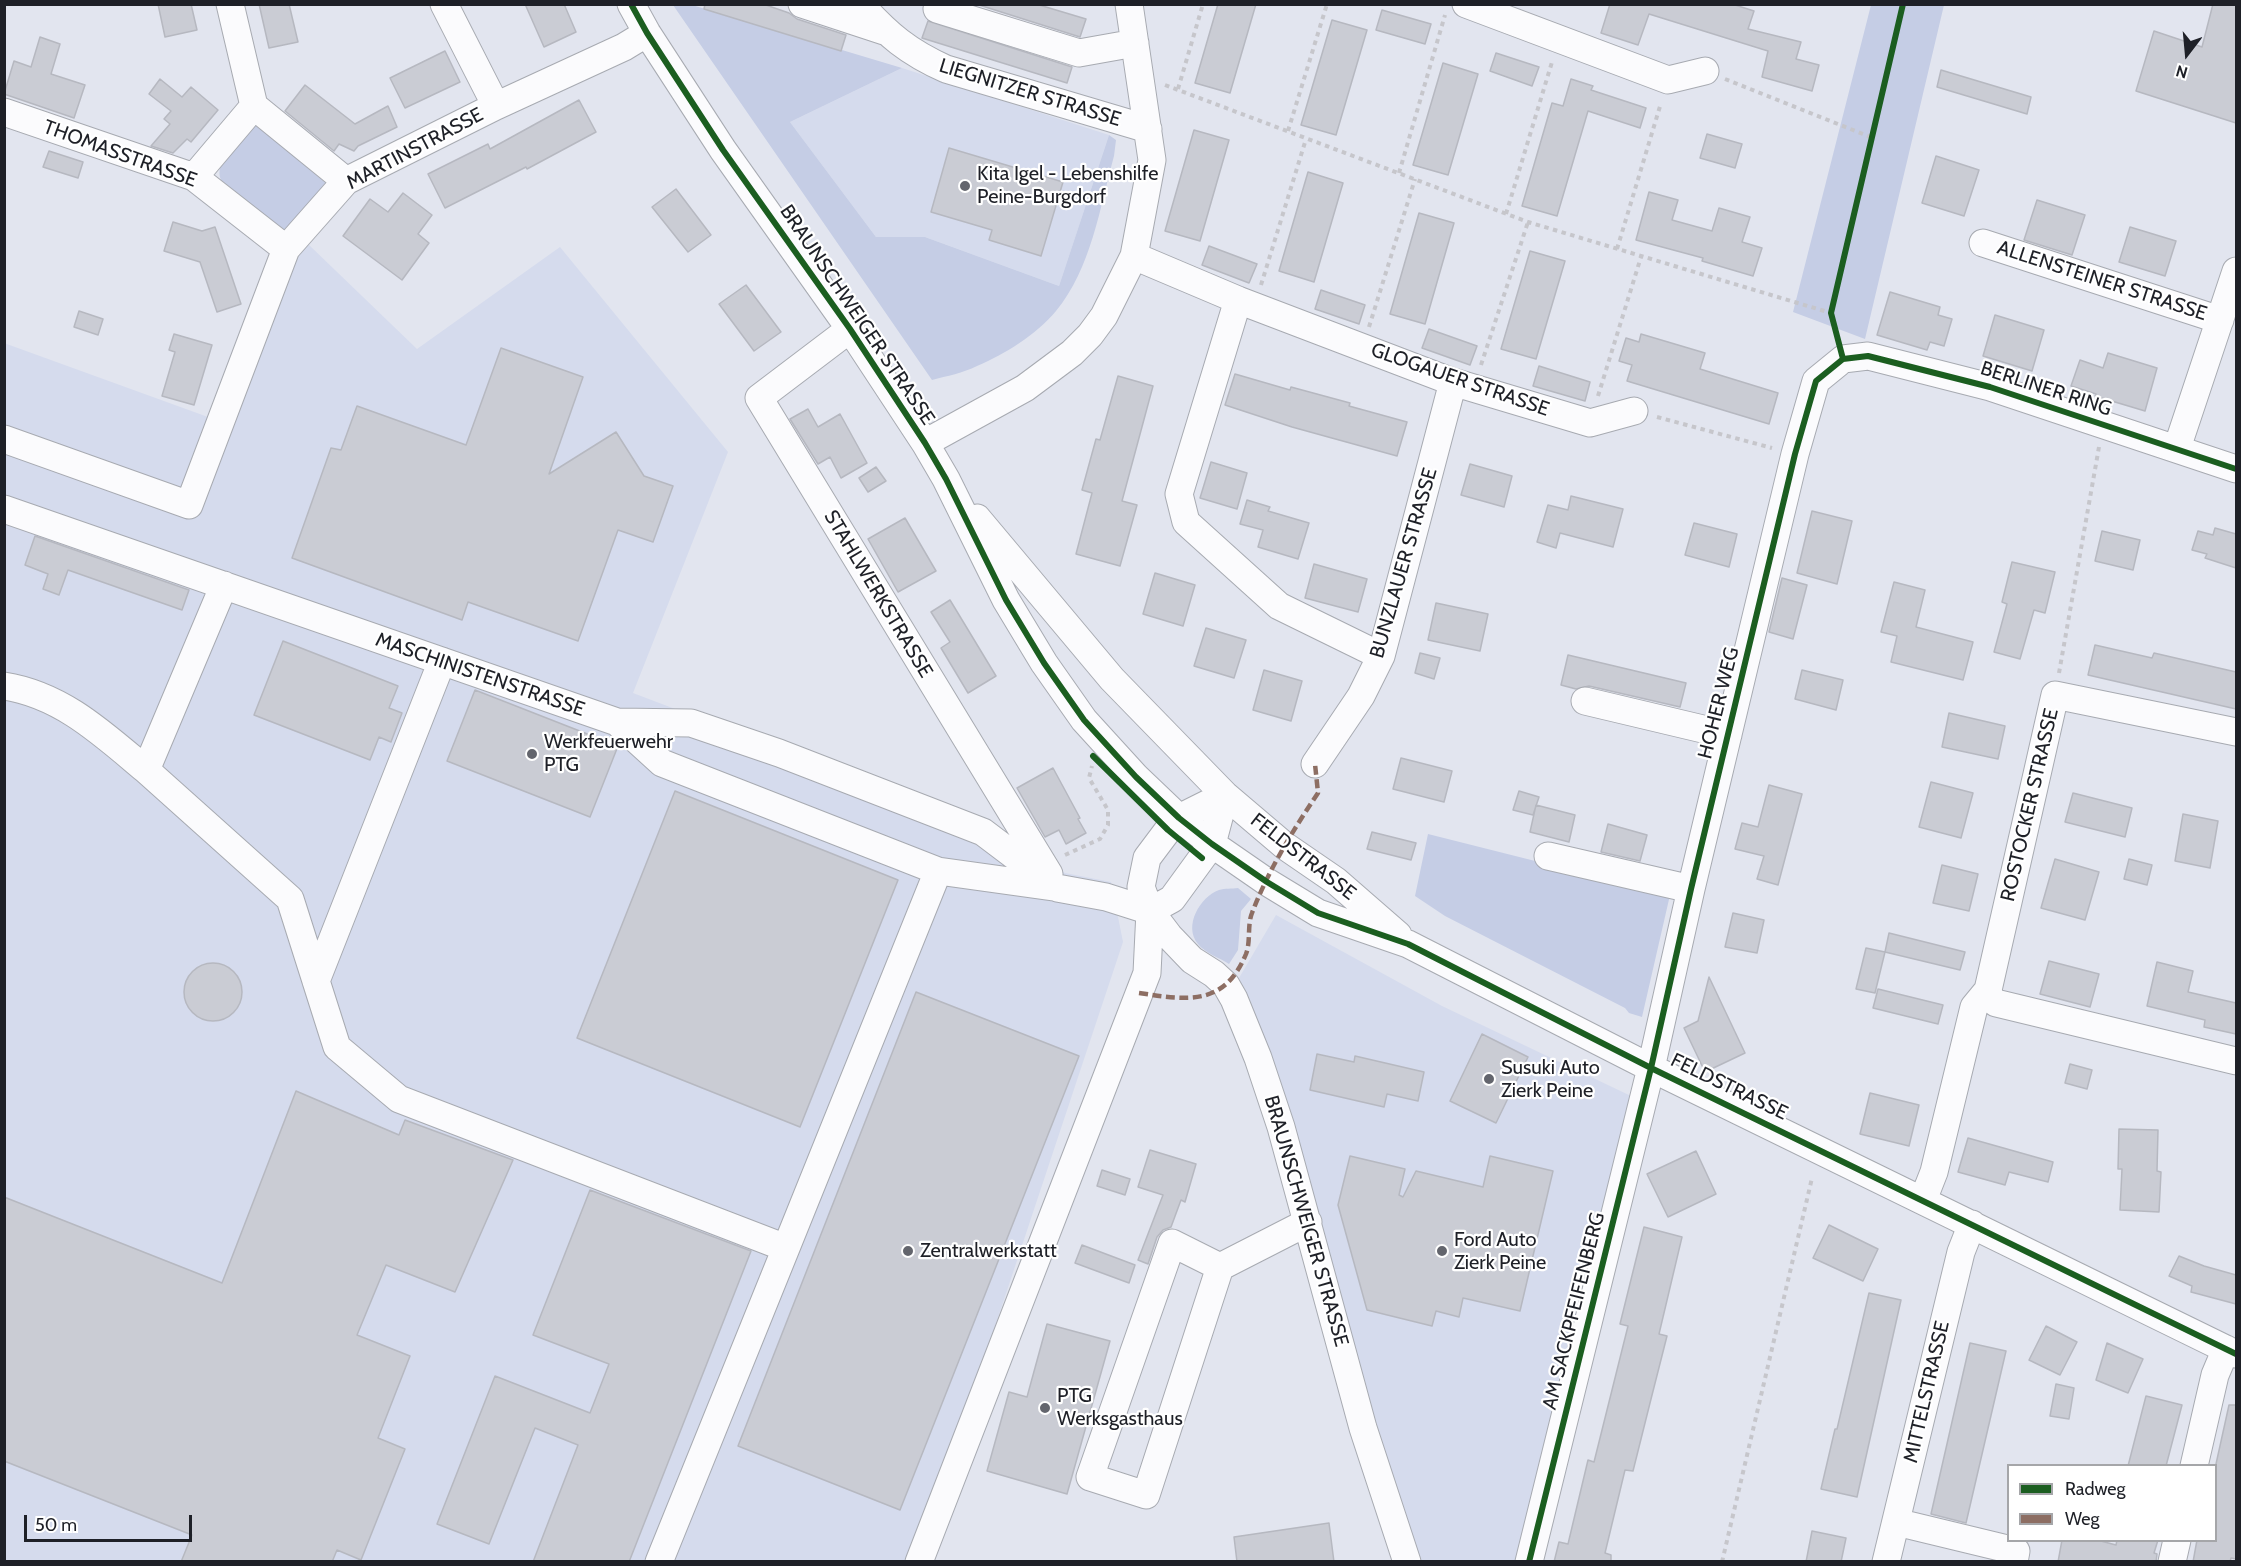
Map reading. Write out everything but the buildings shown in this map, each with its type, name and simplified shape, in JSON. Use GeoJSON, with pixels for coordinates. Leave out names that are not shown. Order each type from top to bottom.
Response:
{"type":"FeatureCollection","features":[{"type":"Feature","properties":{"kind":"street"},"geometry":{"type":"LineString","coordinates":[[230,4],[255,106],[346,181]]}},
{"type":"Feature","properties":{"kind":"street"},"geometry":{"type":"LineString","coordinates":[[444,4],[496,106]]}},
{"type":"Feature","properties":{"kind":"street","name":"BRAUNSCHWEIGER STRASSE"},"geometry":{"type":"LineString","coordinates":[[631,4],[647,33],[723,150],[850,329],[925,443],[946,479],[1006,600],[1044,663],[1084,720],[1136,777],[1179,818]]}},
{"type":"Feature","properties":{"kind":"street"},"geometry":{"type":"LineString","coordinates":[[802,4],[885,31]]}},
{"type":"Feature","properties":{"kind":"street","name":"LIEGNITZER STRASSE"},"geometry":{"type":"LineString","coordinates":[[860,4],[885,31],[917,56],[946,69],[1148,129]]}},
{"type":"Feature","properties":{"kind":"street"},"geometry":{"type":"LineString","coordinates":[[925,443],[1025,388],[1072,353],[1090,335],[1104,316],[1134,256],[1151,172],[1151,150],[1129,4]]}},
{"type":"Feature","properties":{"kind":"street"},"geometry":{"type":"LineString","coordinates":[[1466,4],[1668,80],[1705,71]]}},
{"type":"Feature","properties":{"kind":"street"},"geometry":{"type":"LineString","coordinates":[[937,9],[1079,53],[1135,43]]}},
{"type":"Feature","properties":{"kind":"street","name":"MARTINSTRASSE"},"geometry":{"type":"LineString","coordinates":[[4,440],[189,505],[286,249],[346,181],[496,106],[624,47],[647,33]]}},
{"type":"Feature","properties":{"kind":"street"},"geometry":{"type":"LineString","coordinates":[[194,177],[255,106]]}},
{"type":"Feature","properties":{"kind":"street","name":"THOMASSTRASSE"},"geometry":{"type":"LineString","coordinates":[[4,112],[194,177],[286,249]]}},
{"type":"Feature","properties":{"kind":"street","name":"ALLENSTEINER STRASSE"},"geometry":{"type":"LineString","coordinates":[[1983,243],[2220,320]]}},
{"type":"Feature","properties":{"kind":"street","name":"GLOGAUER STRASSE"},"geometry":{"type":"LineString","coordinates":[[1134,256],[1246,303],[1464,385],[1590,423]]}},
{"type":"Feature","properties":{"kind":"street","name":"ALLENSTEINER STRASSE"},"geometry":{"type":"LineString","coordinates":[[2177,448],[2236,271]]}},
{"type":"Feature","properties":{"kind":"street"},"geometry":{"type":"LineString","coordinates":[[1246,303],[1179,494],[1186,522],[1279,606],[1381,656]]}},
{"type":"Feature","properties":{"kind":"street","name":"STAHLWERKSTRASSE"},"geometry":{"type":"LineString","coordinates":[[850,329],[759,398],[1057,888]]}},
{"type":"Feature","properties":{"kind":"street","name":"BERLINER RING"},"geometry":{"type":"LineString","coordinates":[[1843,359],[1868,356],[1990,387],[2236,469]]}},
{"type":"Feature","properties":{"kind":"street","name":"HOHER WEG"},"geometry":{"type":"LineString","coordinates":[[1651,1068],[1691,889],[1796,454],[1816,381],[1843,359]]}},
{"type":"Feature","properties":{"kind":"street","name":"BUNZLAUER STRASSE"},"geometry":{"type":"LineString","coordinates":[[1315,764],[1361,696],[1381,656],[1464,385]]}},
{"type":"Feature","properties":{"kind":"street"},"geometry":{"type":"LineString","coordinates":[[1590,423],[1634,411]]}},
{"type":"Feature","properties":{"kind":"street","name":"BRAUNSCHWEIGER STRASSE"},"geometry":{"type":"LineString","coordinates":[[946,479],[1112,679],[1225,795]]}},
{"type":"Feature","properties":{"kind":"street","name":"MASCHINISTENSTRASSE"},"geometry":{"type":"LineString","coordinates":[[4,508],[616,722],[691,723],[779,753],[983,832],[1057,888],[1106,897],[1150,911]]}},
{"type":"Feature","properties":{"kind":"street"},"geometry":{"type":"LineString","coordinates":[[146,770],[224,585]]}},
{"type":"Feature","properties":{"kind":"street"},"geometry":{"type":"LineString","coordinates":[[315,981],[442,661]]}},
{"type":"Feature","properties":{"kind":"street"},"geometry":{"type":"LineString","coordinates":[[4,686],[23,689],[66,707],[95,727],[290,900],[337,1047],[399,1099],[786,1248]]}},
{"type":"Feature","properties":{"kind":"street","name":"ROSTOCKER STRASSE"},"geometry":{"type":"LineString","coordinates":[[1923,1200],[1934,1172],[1974,1007],[1988,990],[2055,695],[2236,732]]}},
{"type":"Feature","properties":{"kind":"street","name":"HOHER WEG"},"geometry":{"type":"LineString","coordinates":[[1585,701],[1728,735]]}},
{"type":"Feature","properties":{"kind":"street"},"geometry":{"type":"LineString","coordinates":[[616,722],[662,763],[938,871],[1057,888]]}},
{"type":"Feature","properties":{"kind":"street"},"geometry":{"type":"LineString","coordinates":[[918,1562],[1147,973],[1150,911],[1141,887],[1147,858],[1179,818],[1225,795]]}},
{"type":"Feature","properties":{"kind":"street"},"geometry":{"type":"LineString","coordinates":[[1150,911],[1172,899],[1212,844],[1225,795]]}},
{"type":"Feature","properties":{"kind":"street","name":"FELDSTRASSE"},"geometry":{"type":"LineString","coordinates":[[1225,795],[1286,846],[1336,881],[1408,944]]}},
{"type":"Feature","properties":{"kind":"street","name":"FELDSTRASSE"},"geometry":{"type":"LineString","coordinates":[[1179,818],[1267,882],[1318,913],[1408,944],[1651,1068],[2231,1351]]}},
{"type":"Feature","properties":{"kind":"street"},"geometry":{"type":"LineString","coordinates":[[1548,856],[1691,889]]}},
{"type":"Feature","properties":{"kind":"street"},"geometry":{"type":"LineString","coordinates":[[659,1562],[938,871]]}},
{"type":"Feature","properties":{"kind":"street","name":"BRAUNSCHWEIGER STRASSE"},"geometry":{"type":"LineString","coordinates":[[1150,911],[1192,960],[1226,985],[1258,1058],[1278,1117],[1308,1222],[1363,1428],[1407,1562]]}},
{"type":"Feature","properties":{"kind":"street"},"geometry":{"type":"LineString","coordinates":[[1988,990],[1990,998],[1996,1003],[2236,1061]]}},
{"type":"Feature","properties":{"kind":"street","name":"AM SACKPFEIFENBERG"},"geometry":{"type":"LineString","coordinates":[[1529,1562],[1651,1068]]}},
{"type":"Feature","properties":{"kind":"street"},"geometry":{"type":"LineString","coordinates":[[1220,1267],[1172,1243],[1090,1477],[1146,1495],[1220,1267],[1308,1222]]}},
{"type":"Feature","properties":{"kind":"street","name":"MITTELSTRASSE"},"geometry":{"type":"LineString","coordinates":[[1886,1562],[1960,1251],[1972,1224]]}},
{"type":"Feature","properties":{"kind":"street"},"geometry":{"type":"LineString","coordinates":[[2194,1464],[2215,1375],[2231,1351]]}},
{"type":"Feature","properties":{"kind":"street"},"geometry":{"type":"LineString","coordinates":[[1896,1522],[2016,1551],[2014,1562]]}},
{"type":"Feature","properties":{"kind":"street"},"geometry":{"type":"LineString","coordinates":[[2172,1562],[2177,1542]]}},
{"type":"Feature","properties":{"kind":"path"},"geometry":{"type":"LineString","coordinates":[[1178,89],[1203,4]]}},
{"type":"Feature","properties":{"kind":"path"},"geometry":{"type":"LineString","coordinates":[[1288,131],[1327,4]]}},
{"type":"Feature","properties":{"kind":"path"},"geometry":{"type":"LineString","coordinates":[[1399,173],[1448,4]]}},
{"type":"Feature","properties":{"kind":"path"},"geometry":{"type":"LineString","coordinates":[[1506,214],[1559,39]]}},
{"type":"Feature","properties":{"kind":"path"},"geometry":{"type":"LineString","coordinates":[[1705,71],[1873,138]]}},
{"type":"Feature","properties":{"kind":"path"},"geometry":{"type":"LineString","coordinates":[[1139,75],[1528,222],[1831,313]]}},
{"type":"Feature","properties":{"kind":"path"},"geometry":{"type":"LineString","coordinates":[[1617,249],[1668,80]]}},
{"type":"Feature","properties":{"kind":"path"},"geometry":{"type":"LineString","coordinates":[[1246,303],[1306,139]]}},
{"type":"Feature","properties":{"kind":"path"},"geometry":{"type":"LineString","coordinates":[[1363,348],[1415,179]]}},
{"type":"Feature","properties":{"kind":"path"},"geometry":{"type":"LineString","coordinates":[[1464,385],[1528,222]]}},
{"type":"Feature","properties":{"kind":"path"},"geometry":{"type":"LineString","coordinates":[[1590,423],[1641,257]]}},
{"type":"Feature","properties":{"kind":"path"},"geometry":{"type":"LineString","coordinates":[[1634,411],[1796,454]]}},
{"type":"Feature","properties":{"kind":"path"},"geometry":{"type":"LineString","coordinates":[[2055,695],[2103,424]]}},
{"type":"Feature","properties":{"kind":"path"},"geometry":{"type":"LineString","coordinates":[[1043,865],[1100,839],[1108,825],[1108,810],[1089,778],[1093,756]]}},
{"type":"Feature","properties":{"kind":"path"},"geometry":{"type":"LineString","coordinates":[[1722,1562],[1812,1178]]}},
{"type":"Feature","properties":{"kind":"shaded area"},"geometry":{"type":"Polygon","coordinates":[[[673,5],[692,5],[902,68],[790,122],[876,237],[925,237],[1059,286],[1109,135],[1116,140],[1099,216],[1086,257],[1068,294],[1056,311],[1030,336],[998,356],[966,371],[932,380],[673,5]]]}},
{"type":"Feature","properties":{"kind":"shaded area"},"geometry":{"type":"Polygon","coordinates":[[[1871,5],[1944,5],[1865,339],[1793,312],[1871,5]]]}},
{"type":"Feature","properties":{"kind":"shaded area","name":"Kita Igel - Lebenshilfe Peine-Burgdorf"},"geometry":{"type":"Polygon","coordinates":[[[902,68],[1109,135],[1059,286],[925,237],[876,237],[790,122],[902,68]]]}},
{"type":"Feature","properties":{"kind":"shaded area"},"geometry":{"type":"Polygon","coordinates":[[[251,126],[264,131],[328,185],[286,230],[281,229],[221,180],[221,165],[224,158],[251,126]]]}},
{"type":"Feature","properties":{"kind":"shaded area"},"geometry":{"type":"Polygon","coordinates":[[[308,244],[417,349],[560,247],[728,452],[633,693],[1014,838],[1065,873],[1111,882],[1123,942],[917,1561],[5,1561],[4,343],[230,425],[296,257],[308,244]]]}},
{"type":"Feature","properties":{"kind":"shaded area"},"geometry":{"type":"Polygon","coordinates":[[[1428,834],[1670,895],[1642,1017],[1629,1013],[1625,1008],[1445,916],[1415,896],[1428,834]]]}},
{"type":"Feature","properties":{"kind":"shaded area"},"geometry":{"type":"Polygon","coordinates":[[[1238,888],[1251,899],[1241,911],[1238,950],[1229,964],[1201,947],[1192,929],[1196,913],[1206,899],[1221,889],[1238,888]]]}},
{"type":"Feature","properties":{"kind":"shaded area"},"geometry":{"type":"Polygon","coordinates":[[[1276,915],[1442,1006],[1631,1096],[1515,1561],[1417,1561],[1411,1551],[1269,1059],[1239,978],[1276,915]]]}},
{"type":"Feature","properties":{"kind":"marked path"},"geometry":{"type":"LineString","coordinates":[[1139,993],[1188,998],[1202,996],[1227,983],[1237,971],[1246,954],[1251,918],[1258,897],[1299,821],[1318,793],[1315,764]]}},
{"type":"Feature","properties":{"kind":"cycle path"},"geometry":{"type":"LineString","coordinates":[[631,4],[647,33],[723,150],[850,329],[925,443],[946,479],[1006,600],[1044,663],[1084,720],[1136,777],[1179,818],[1267,882],[1318,913],[1408,944],[1651,1068],[2236,1354]]}},
{"type":"Feature","properties":{"kind":"cycle path"},"geometry":{"type":"LineString","coordinates":[[1843,359],[1831,313],[1903,4]]}},
{"type":"Feature","properties":{"kind":"cycle path"},"geometry":{"type":"LineString","coordinates":[[1843,359],[1868,356],[1990,387],[2236,469]]}},
{"type":"Feature","properties":{"kind":"cycle path"},"geometry":{"type":"LineString","coordinates":[[1529,1562],[1651,1068],[1691,889],[1795,454],[1816,381],[1843,359]]}},
{"type":"Feature","properties":{"kind":"cycle path"},"geometry":{"type":"LineString","coordinates":[[1093,756],[1168,830],[1202,858]]}},
{"type":"Feature","properties":{"kind":"place","name":"Kita Igel - Lebenshilfe Peine-Burgdorf"},"geometry":{"type":"Point","coordinates":[965,186]}},
{"type":"Feature","properties":{"kind":"place","name":"Werkfeuerwehr PTG"},"geometry":{"type":"Point","coordinates":[532,754]}},
{"type":"Feature","properties":{"kind":"place","name":"Susuki Auto Zierk Peine"},"geometry":{"type":"Point","coordinates":[1489,1079]}},
{"type":"Feature","properties":{"kind":"place","name":"Zentralwerkstatt"},"geometry":{"type":"Point","coordinates":[908,1251]}},
{"type":"Feature","properties":{"kind":"place","name":"Ford Auto Zierk Peine"},"geometry":{"type":"Point","coordinates":[1442,1251]}},
{"type":"Feature","properties":{"kind":"place","name":"PTG Werksgasthaus"},"geometry":{"type":"Point","coordinates":[1045,1408]}}]}
